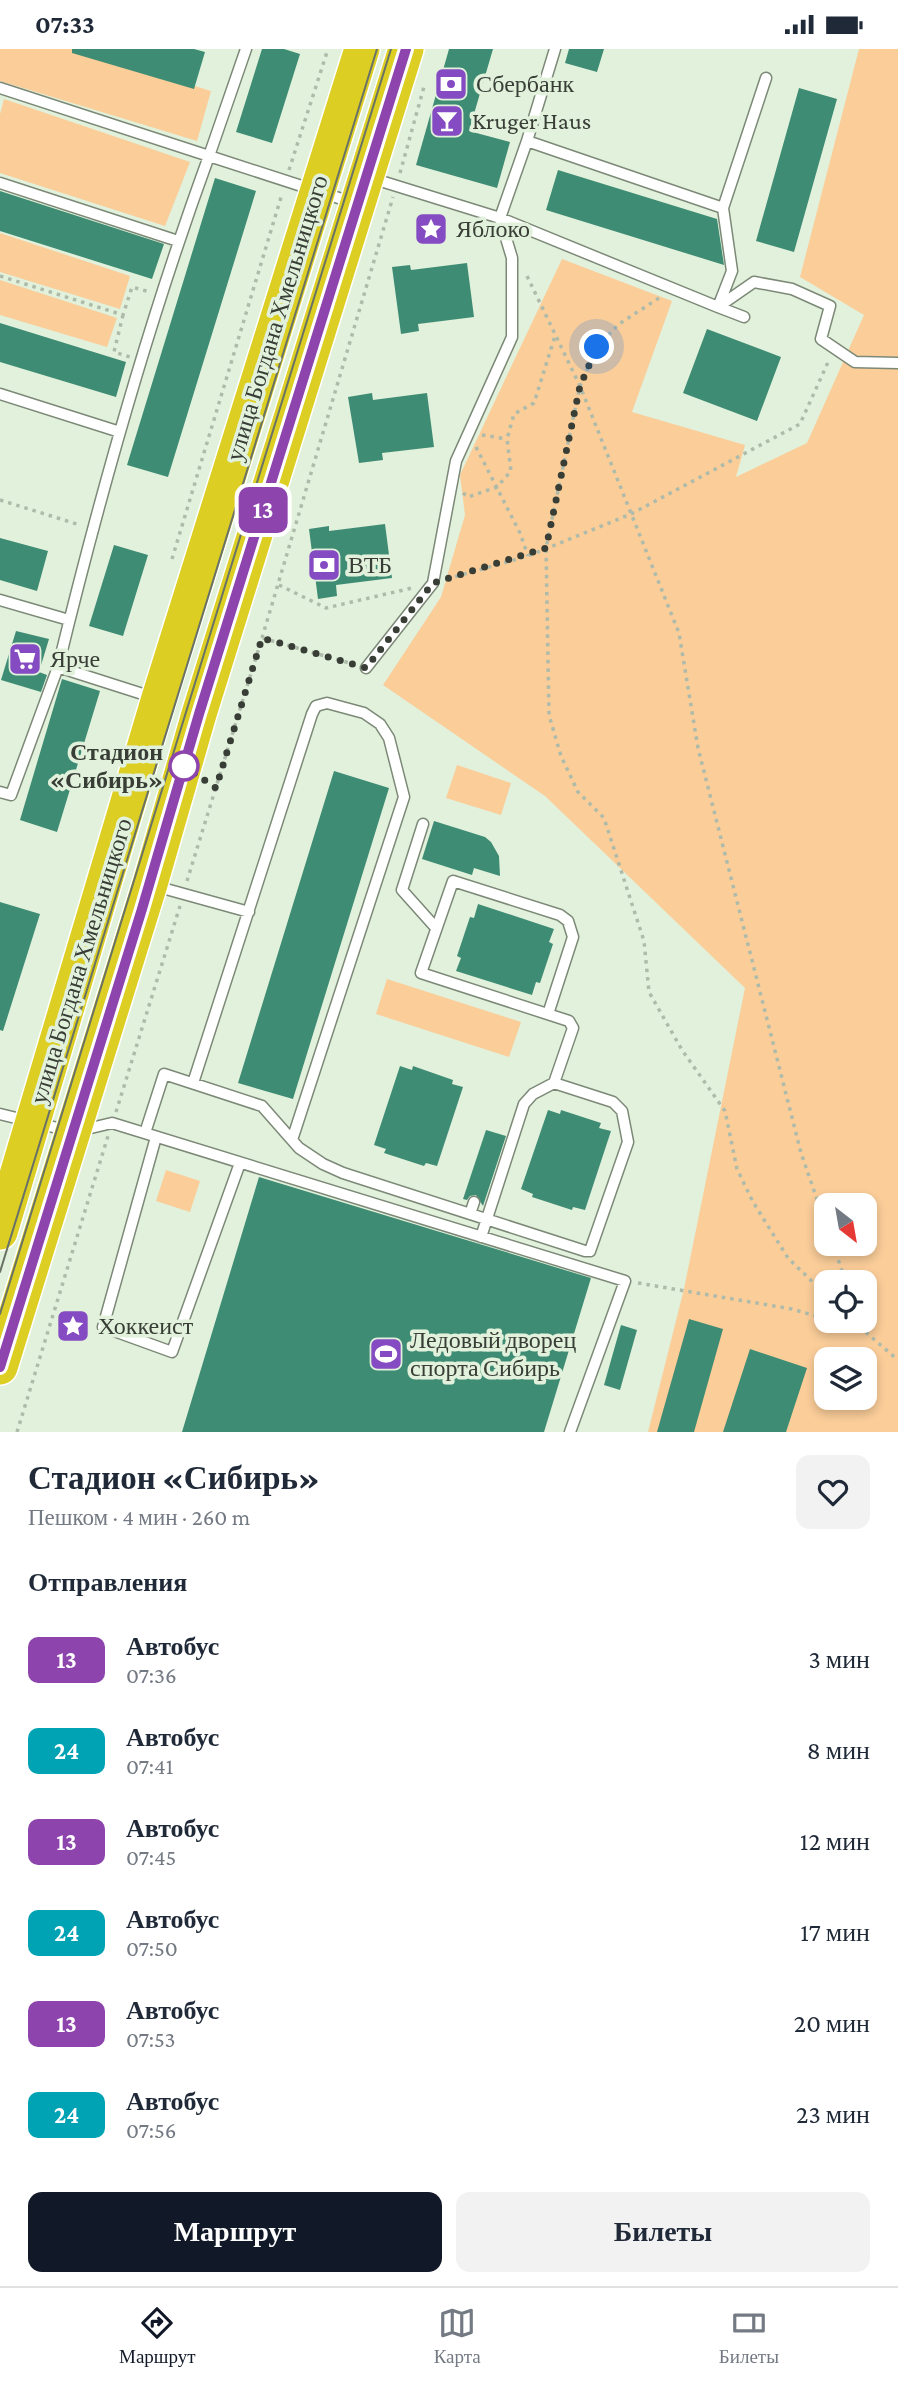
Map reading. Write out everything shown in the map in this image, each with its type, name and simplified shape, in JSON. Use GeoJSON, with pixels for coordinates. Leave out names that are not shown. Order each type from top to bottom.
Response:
{"type":"FeatureCollection","features":[{"type":"Feature","properties":{"kind":"highway","name":"улица Богдана Хмельницкого"},"geometry":{"type":"LineString","coordinates":[[0,1232],[16,1118],[159,698],[358,52]]}},
{"type":"Feature","properties":{"kind":"highway","name":"улица Богдана Хмельницкого"},"geometry":{"type":"LineString","coordinates":[[0,1367],[150,884],[199,714],[417,62]]}},
{"type":"Feature","properties":{"kind":"lane"},"geometry":{"type":"LineString","coordinates":[[0,792],[11,795],[58,667],[92,529],[141,362],[178,241],[246,49]]}},
{"type":"Feature","properties":{"kind":"lane"},"geometry":{"type":"LineString","coordinates":[[366,668],[433,583],[456,461],[512,337],[512,258],[500,218],[555,49]]}},
{"type":"Feature","properties":{"kind":"lane"},"geometry":{"type":"LineString","coordinates":[[718,307],[732,271],[723,208],[765,78]]}},
{"type":"Feature","properties":{"kind":"lane"},"geometry":{"type":"LineString","coordinates":[[0,88],[317,191],[374,189],[500,218],[744,317]]}},
{"type":"Feature","properties":{"kind":"lane"},"geometry":{"type":"LineString","coordinates":[[527,141],[723,208]]}},
{"type":"Feature","properties":{"kind":"lane"},"geometry":{"type":"LineString","coordinates":[[0,183],[178,241]]}},
{"type":"Feature","properties":{"kind":"lane"},"geometry":{"type":"LineString","coordinates":[[718,307],[754,282],[792,289],[830,306],[821,339],[855,362],[898,363]]}},
{"type":"Feature","properties":{"kind":"lane"},"geometry":{"type":"LineString","coordinates":[[0,394],[120,432]]}},
{"type":"Feature","properties":{"kind":"lane"},"geometry":{"type":"LineString","coordinates":[[0,600],[69,620]]}},
{"type":"Feature","properties":{"kind":"lane"},"geometry":{"type":"LineString","coordinates":[[58,667],[132,693],[159,698]]}},
{"type":"Feature","properties":{"kind":"lane"},"geometry":{"type":"LineString","coordinates":[[193,1083],[316,706],[327,703],[364,713],[380,724],[388,738],[404,797],[292,1140]]}},
{"type":"Feature","properties":{"kind":"lane"},"geometry":{"type":"LineString","coordinates":[[423,824],[423,838],[402,890],[436,928]]}},
{"type":"Feature","properties":{"kind":"lane"},"geometry":{"type":"LineString","coordinates":[[481,1237],[524,1104],[533,1094],[554,1083],[573,1028],[569,1021],[421,973],[450,884],[456,881],[565,917],[573,937],[548,1014]]}},
{"type":"Feature","properties":{"kind":"lane"},"geometry":{"type":"LineString","coordinates":[[150,884],[248,912]]}},
{"type":"Feature","properties":{"kind":"lane"},"geometry":{"type":"LineString","coordinates":[[145,1133],[164,1074],[262,1106],[292,1140],[323,1164],[344,1173],[585,1251],[594,1246],[628,1142],[622,1111],[613,1103],[554,1083]]}},
{"type":"Feature","properties":{"kind":"lane"},"geometry":{"type":"LineString","coordinates":[[16,1118],[74,1132],[112,1123],[625,1281],[570,1432]]}},
{"type":"Feature","properties":{"kind":"lane"},"geometry":{"type":"LineString","coordinates":[[156,1137],[103,1327],[172,1352],[240,1163]]}},
{"type":"Feature","properties":{"kind":"lane"},"geometry":{"type":"LineString","coordinates":[[470,1214],[474,1202]]}},
{"type":"Feature","properties":{"kind":"path"},"geometry":{"type":"LineString","coordinates":[[18,1432],[279,585],[374,189],[417,62]]}},
{"type":"Feature","properties":{"kind":"path"},"geometry":{"type":"LineString","coordinates":[[512,258],[525,272],[580,386],[679,633],[698,748],[801,1153],[815,1193]]}},
{"type":"Feature","properties":{"kind":"path"},"geometry":{"type":"LineString","coordinates":[[0,276],[123,315]]}},
{"type":"Feature","properties":{"kind":"path"},"geometry":{"type":"LineString","coordinates":[[141,362],[114,352],[123,315],[132,287],[162,295]]}},
{"type":"Feature","properties":{"kind":"path"},"geometry":{"type":"LineString","coordinates":[[673,289],[619,324],[597,347],[580,386],[546,548],[549,715],[561,757],[578,792],[604,818],[644,941],[649,992],[682,1050],[725,1111],[737,1169],[753,1202],[788,1258],[814,1283]]}},
{"type":"Feature","properties":{"kind":"path"},"geometry":{"type":"LineString","coordinates":[[452,484],[468,497],[497,487],[511,471],[507,439],[514,414],[534,403],[556,334]]}},
{"type":"Feature","properties":{"kind":"path"},"geometry":{"type":"LineString","coordinates":[[279,585],[326,608],[433,583],[528,556],[631,513],[800,424],[835,348]]}},
{"type":"Feature","properties":{"kind":"path"},"geometry":{"type":"LineString","coordinates":[[469,433],[507,439]]}},
{"type":"Feature","properties":{"kind":"path"},"geometry":{"type":"LineString","coordinates":[[469,433],[528,556]]}},
{"type":"Feature","properties":{"kind":"path"},"geometry":{"type":"LineString","coordinates":[[0,500],[92,529]]}},
{"type":"Feature","properties":{"kind":"path"},"geometry":{"type":"LineString","coordinates":[[262,638],[366,668]]}},
{"type":"Feature","properties":{"kind":"path"},"geometry":{"type":"LineString","coordinates":[[625,1281],[792,1309],[814,1315]]}},
{"type":"Feature","properties":{"kind":"path"},"geometry":{"type":"LineString","coordinates":[[867,1333],[898,1360]]}},
{"type":"Feature","properties":{"kind":"shaded area"},"geometry":{"type":"Polygon","coordinates":[[[0,49],[74,49],[211,91],[197,141],[0,81],[0,49]]]}},
{"type":"Feature","properties":{"kind":"shaded area"},"geometry":{"type":"Polygon","coordinates":[[[859,49],[898,49],[898,1432],[648,1432],[684,1289],[745,988],[545,796],[383,685],[441,597],[465,515],[460,475],[562,259],[672,301],[632,412],[745,445],[736,477],[807,443],[864,315],[800,277],[859,49]]]}},
{"type":"Feature","properties":{"kind":"shaded area"},"geometry":{"type":"Polygon","coordinates":[[[4,99],[190,162],[165,226],[0,173],[0,114],[4,99]]]}},
{"type":"Feature","properties":{"kind":"shaded area"},"geometry":{"type":"Polygon","coordinates":[[[0,233],[130,276],[120,309],[0,272],[0,233]]]}},
{"type":"Feature","properties":{"kind":"shaded area"},"geometry":{"type":"Polygon","coordinates":[[[0,280],[117,318],[107,347],[0,315],[0,280]]]}},
{"type":"Feature","properties":{"kind":"shaded area"},"geometry":{"type":"Polygon","coordinates":[[[457,765],[511,783],[501,815],[446,798],[457,765]]]}},
{"type":"Feature","properties":{"kind":"shaded area"},"geometry":{"type":"Polygon","coordinates":[[[387,979],[521,1022],[509,1057],[376,1014],[387,979]]]}},
{"type":"Feature","properties":{"kind":"shaded area"},"geometry":{"type":"Polygon","coordinates":[[[166,1170],[200,1181],[190,1212],[156,1201],[166,1170]]]}},
{"type":"Feature","properties":{"kind":"building"},"geometry":{"type":"Polygon","coordinates":[[[72,49],[194,49],[205,52],[194,89],[72,53],[72,49]]]}},
{"type":"Feature","properties":{"kind":"building"},"geometry":{"type":"Polygon","coordinates":[[[262,49],[284,49],[300,54],[272,143],[236,132],[262,49]]]}},
{"type":"Feature","properties":{"kind":"building"},"geometry":{"type":"Polygon","coordinates":[[[449,49],[493,49],[469,131],[510,142],[497,188],[416,165],[449,49]]]}},
{"type":"Feature","properties":{"kind":"building"},"geometry":{"type":"Polygon","coordinates":[[[569,49],[604,49],[597,72],[565,63],[569,49]]]}},
{"type":"Feature","properties":{"kind":"building"},"geometry":{"type":"Polygon","coordinates":[[[799,88],[837,99],[794,252],[756,241],[799,88]]]}},
{"type":"Feature","properties":{"kind":"building"},"geometry":{"type":"Polygon","coordinates":[[[558,170],[717,219],[724,265],[546,210],[558,170]]]}},
{"type":"Feature","properties":{"kind":"building"},"geometry":{"type":"Polygon","coordinates":[[[215,178],[256,191],[168,477],[127,465],[215,178]]]}},
{"type":"Feature","properties":{"kind":"building"},"geometry":{"type":"Polygon","coordinates":[[[0,191],[164,244],[152,279],[0,231],[0,191]]]}},
{"type":"Feature","properties":{"kind":"building"},"geometry":{"type":"Polygon","coordinates":[[[467,263],[474,317],[418,324],[419,331],[401,334],[392,267],[410,265],[411,270],[467,263]]]}},
{"type":"Feature","properties":{"kind":"building"},"geometry":{"type":"Polygon","coordinates":[[[0,323],[126,362],[116,397],[0,362],[0,323]]]}},
{"type":"Feature","properties":{"kind":"building"},"geometry":{"type":"Polygon","coordinates":[[[707,329],[781,357],[757,421],[683,393],[707,329]]]}},
{"type":"Feature","properties":{"kind":"building"},"geometry":{"type":"Polygon","coordinates":[[[372,393],[373,400],[427,393],[434,447],[382,453],[383,460],[359,463],[348,397],[372,393]]]}},
{"type":"Feature","properties":{"kind":"building"},"geometry":{"type":"Polygon","coordinates":[[[385,524],[392,578],[336,585],[337,596],[318,599],[309,529],[329,526],[329,531],[385,524]]]}},
{"type":"Feature","properties":{"kind":"building"},"geometry":{"type":"Polygon","coordinates":[[[0,538],[48,551],[37,591],[0,580],[0,538]]]}},
{"type":"Feature","properties":{"kind":"building"},"geometry":{"type":"Polygon","coordinates":[[[114,545],[148,555],[123,636],[89,626],[114,545]]]}},
{"type":"Feature","properties":{"kind":"building","name":"Ярче"},"geometry":{"type":"Polygon","coordinates":[[[16,631],[49,639],[39,672],[47,675],[41,692],[1,680],[16,631]]]}},
{"type":"Feature","properties":{"kind":"building"},"geometry":{"type":"Polygon","coordinates":[[[62,679],[100,691],[57,832],[20,820],[62,679]]]}},
{"type":"Feature","properties":{"kind":"building"},"geometry":{"type":"Polygon","coordinates":[[[334,771],[389,788],[293,1099],[238,1083],[334,771]]]}},
{"type":"Feature","properties":{"kind":"building"},"geometry":{"type":"Polygon","coordinates":[[[434,821],[485,837],[491,842],[499,856],[500,876],[474,868],[472,875],[422,859],[434,821]]]}},
{"type":"Feature","properties":{"kind":"building"},"geometry":{"type":"Polygon","coordinates":[[[0,902],[40,914],[3,1031],[0,1030],[0,902]]]}},
{"type":"Feature","properties":{"kind":"building"},"geometry":{"type":"Polygon","coordinates":[[[478,904],[554,929],[549,942],[553,944],[540,983],[536,982],[532,995],[456,971],[461,958],[457,956],[470,917],[474,918],[478,904]]]}},
{"type":"Feature","properties":{"kind":"building"},"geometry":{"type":"Polygon","coordinates":[[[400,1066],[412,1070],[413,1066],[453,1080],[452,1084],[463,1087],[437,1166],[426,1163],[424,1166],[384,1153],[386,1149],[374,1145],[400,1066]]]}},
{"type":"Feature","properties":{"kind":"building"},"geometry":{"type":"Polygon","coordinates":[[[548,1110],[560,1114],[561,1110],[601,1123],[599,1128],[611,1131],[585,1210],[573,1207],[572,1210],[532,1197],[533,1194],[521,1189],[548,1110]]]}},
{"type":"Feature","properties":{"kind":"building"},"geometry":{"type":"Polygon","coordinates":[[[486,1130],[506,1136],[483,1206],[476,1195],[467,1200],[463,1199],[486,1130]]]}},
{"type":"Feature","properties":{"kind":"building","name":"Ледовый дворец спорта Сибирь"},"geometry":{"type":"Polygon","coordinates":[[[259,1177],[591,1278],[544,1432],[182,1432],[259,1177]]]}},
{"type":"Feature","properties":{"kind":"building"},"geometry":{"type":"Polygon","coordinates":[[[689,1319],[723,1329],[694,1432],[657,1432],[689,1319]]]}},
{"type":"Feature","properties":{"kind":"building"},"geometry":{"type":"Polygon","coordinates":[[[621,1325],[637,1330],[620,1390],[604,1385],[621,1325]]]}},
{"type":"Feature","properties":{"kind":"building"},"geometry":{"type":"Polygon","coordinates":[[[750,1349],[807,1368],[786,1432],[723,1432],[750,1349]]]}},
{"type":"Feature","properties":{"kind":"tram line"},"geometry":{"type":"LineString","coordinates":[[0,1272],[377,49]]}},
{"type":"Feature","properties":{"kind":"tram line"},"geometry":{"type":"LineString","coordinates":[[0,1314],[391,49]]}},
{"type":"Feature","properties":{"kind":"bus line","name":"13"},"geometry":{"type":"LineString","coordinates":[[0,1367],[406,49]]}},
{"type":"Feature","properties":{"kind":"place","name":"Сбербанк"},"geometry":{"type":"Point","coordinates":[451,84]}},
{"type":"Feature","properties":{"kind":"place","name":"Kruger Haus"},"geometry":{"type":"Point","coordinates":[447,121]}},
{"type":"Feature","properties":{"kind":"place","name":"Яблоко"},"geometry":{"type":"Point","coordinates":[431,229]}},
{"type":"Feature","properties":{"kind":"place","name":"ВТБ"},"geometry":{"type":"Point","coordinates":[324,565]}},
{"type":"Feature","properties":{"kind":"place","name":"Ярче"},"geometry":{"type":"Point","coordinates":[25,659]}},
{"type":"Feature","properties":{"kind":"place","name":"Стадион «Сибирь»"},"geometry":{"type":"Point","coordinates":[184,766]}},
{"type":"Feature","properties":{"kind":"place","name":"Хоккеист"},"geometry":{"type":"Point","coordinates":[73,1326]}},
{"type":"Feature","properties":{"kind":"place","name":"Ледовый дворец спорта Сибирь"},"geometry":{"type":"Point","coordinates":[386,1354]}},
{"type":"Feature","properties":{"kind":"route"},"geometry":{"type":"LineString","coordinates":[[184,766],[216,788],[262,638],[366,668],[433,583],[528,556],[546,548],[580,386],[597,347]]}}]}
